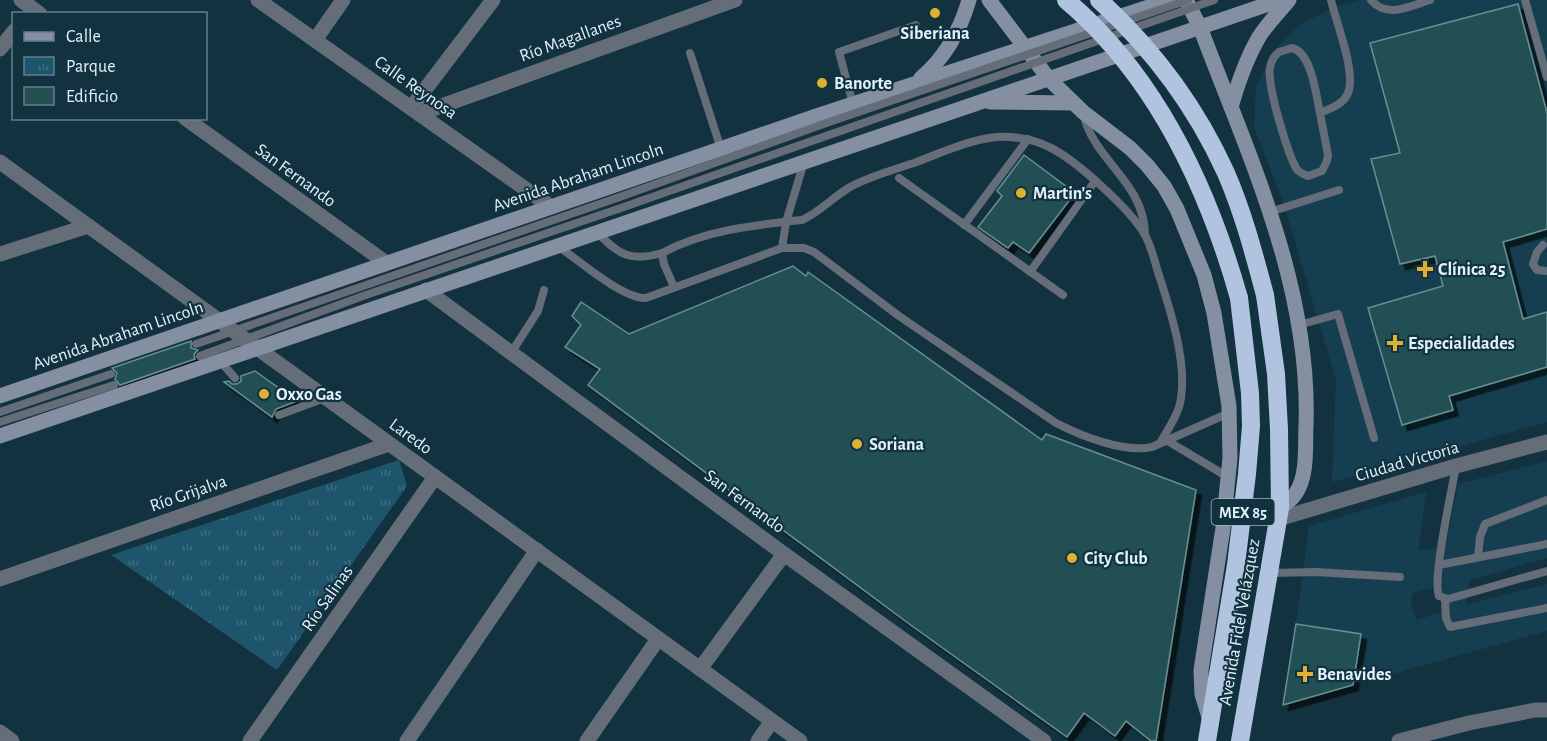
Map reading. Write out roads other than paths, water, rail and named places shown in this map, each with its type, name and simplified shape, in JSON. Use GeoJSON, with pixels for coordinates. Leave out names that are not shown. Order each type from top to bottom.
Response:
{"type":"FeatureCollection","features":[{"type":"Feature","properties":{"kind":"highway","name":"Avenida Fidel Velázquez"},"geometry":{"type":"LineString","coordinates":[[1066,0],[1095,28],[1132,71],[1181,149],[1220,234],[1239,298],[1250,393],[1250,438],[1236,565],[1209,732]]}},
{"type":"Feature","properties":{"kind":"highway","name":"Avenida Fidel Velázquez"},"geometry":{"type":"LineString","coordinates":[[1099,0],[1168,75],[1202,127],[1226,173],[1254,251],[1264,295],[1276,374],[1279,429],[1279,514],[1240,741]]}},
{"type":"Feature","properties":{"kind":"main road"},"geometry":{"type":"LineString","coordinates":[[912,85],[944,56],[962,22],[969,0]]}},
{"type":"Feature","properties":{"kind":"main road"},"geometry":{"type":"LineString","coordinates":[[988,0],[1049,79],[1078,108],[1130,148],[1164,186],[1177,209],[1194,249],[1211,303],[1223,363],[1229,413],[1228,477],[1223,528],[1201,670],[1202,694],[1209,732]]}},
{"type":"Feature","properties":{"kind":"main road","name":"Avenida Abraham Lincoln"},"geometry":{"type":"LineString","coordinates":[[0,396],[385,262],[819,115],[1170,0]]}},
{"type":"Feature","properties":{"kind":"main road"},"geometry":{"type":"LineString","coordinates":[[1187,0],[1200,27],[1270,212],[1289,276],[1299,326],[1307,390],[1304,467],[1296,494],[1279,514]]}},
{"type":"Feature","properties":{"kind":"main road"},"geometry":{"type":"LineString","coordinates":[[0,436],[220,361],[245,339],[426,290],[1280,0]]}},
{"type":"Feature","properties":{"kind":"main road"},"geometry":{"type":"LineString","coordinates":[[1231,108],[1253,48],[1260,35],[1289,0]]}},
{"type":"Feature","properties":{"kind":"main road"},"geometry":{"type":"LineString","coordinates":[[978,102],[1078,108]]}},
{"type":"Feature","properties":{"kind":"main road"},"geometry":{"type":"LineString","coordinates":[[853,104],[849,125],[852,130],[867,140]]}},
{"type":"Feature","properties":{"kind":"main road"},"geometry":{"type":"LineString","coordinates":[[819,115],[826,125],[829,139],[819,155]]}},
{"type":"Feature","properties":{"kind":"street","name":"Calle Reynosa"},"geometry":{"type":"LineString","coordinates":[[258,0],[551,207]]}},
{"type":"Feature","properties":{"kind":"street"},"geometry":{"type":"LineString","coordinates":[[315,40],[343,0]]}},
{"type":"Feature","properties":{"kind":"street"},"geometry":{"type":"LineString","coordinates":[[415,111],[493,0]]}},
{"type":"Feature","properties":{"kind":"street","name":"Río Magallanes"},"geometry":{"type":"LineString","coordinates":[[415,111],[735,0]]}},
{"type":"Feature","properties":{"kind":"street"},"geometry":{"type":"LineString","coordinates":[[0,49],[12,34]]}},
{"type":"Feature","properties":{"kind":"street","name":"San Fernando"},"geometry":{"type":"LineString","coordinates":[[188,120],[385,262]]}},
{"type":"Feature","properties":{"kind":"street","name":"Laredo"},"geometry":{"type":"LineString","coordinates":[[0,162],[800,741]]}},
{"type":"Feature","properties":{"kind":"street"},"geometry":{"type":"LineString","coordinates":[[0,254],[88,226]]}},
{"type":"Feature","properties":{"kind":"street","name":"San Fernando"},"geometry":{"type":"LineString","coordinates":[[426,290],[784,554],[1044,741]]}},
{"type":"Feature","properties":{"kind":"street","name":"Ciudad Victoria"},"geometry":{"type":"LineString","coordinates":[[1279,514],[1547,442]]}},
{"type":"Feature","properties":{"kind":"street","name":"Río Grijalva"},"geometry":{"type":"LineString","coordinates":[[0,579],[389,444]]}},
{"type":"Feature","properties":{"kind":"street","name":"Río Salinas"},"geometry":{"type":"LineString","coordinates":[[250,741],[435,477]]}},
{"type":"Feature","properties":{"kind":"street"},"geometry":{"type":"LineString","coordinates":[[407,741],[537,550]]}},
{"type":"Feature","properties":{"kind":"street"},"geometry":{"type":"LineString","coordinates":[[700,669],[784,554]]}},
{"type":"Feature","properties":{"kind":"street"},"geometry":{"type":"LineString","coordinates":[[587,741],[658,639]]}},
{"type":"Feature","properties":{"kind":"street"},"geometry":{"type":"LineString","coordinates":[[1399,741],[1469,723],[1535,710],[1547,710]]}},
{"type":"Feature","properties":{"kind":"street"},"geometry":{"type":"LineString","coordinates":[[758,741],[772,721]]}},
{"type":"Feature","properties":{"kind":"street"},"geometry":{"type":"LineString","coordinates":[[0,732],[12,741]]}},
{"type":"Feature","properties":{"kind":"lane"},"geometry":{"type":"LineString","coordinates":[[200,356],[614,199],[832,121],[1187,0]]}},
{"type":"Feature","properties":{"kind":"lane"},"geometry":{"type":"LineString","coordinates":[[196,344],[245,339],[1214,0]]}},
{"type":"Feature","properties":{"kind":"lane"},"geometry":{"type":"LineString","coordinates":[[1320,113],[1347,97],[1350,80],[1331,0]]}},
{"type":"Feature","properties":{"kind":"lane"},"geometry":{"type":"LineString","coordinates":[[1371,0],[1380,9],[1396,11],[1430,0]]}},
{"type":"Feature","properties":{"kind":"lane"},"geometry":{"type":"LineString","coordinates":[[1526,0],[1547,77]]}},
{"type":"Feature","properties":{"kind":"lane"},"geometry":{"type":"LineString","coordinates":[[853,104],[839,52],[916,25]]}},
{"type":"Feature","properties":{"kind":"lane"},"geometry":{"type":"LineString","coordinates":[[1292,48],[1302,53],[1310,69],[1320,113],[1328,155],[1327,161],[1322,171],[1308,176],[1296,167],[1282,128],[1272,87],[1270,65],[1279,51],[1292,48]]}},
{"type":"Feature","properties":{"kind":"lane"},"geometry":{"type":"LineString","coordinates":[[690,52],[721,149]]}},
{"type":"Feature","properties":{"kind":"lane"},"geometry":{"type":"LineString","coordinates":[[1078,108],[1093,139],[1137,198],[1145,220],[1145,235]]}},
{"type":"Feature","properties":{"kind":"lane"},"geometry":{"type":"LineString","coordinates":[[597,232],[623,255],[641,257],[662,254],[692,241],[743,227],[802,220],[811,216],[838,194],[881,173],[989,138],[1028,139],[1048,146],[1062,154],[1095,181],[1125,209],[1145,235],[1167,299],[1182,374],[1181,400],[1163,442]]}},
{"type":"Feature","properties":{"kind":"lane"},"geometry":{"type":"LineString","coordinates":[[964,225],[1028,139]]}},
{"type":"Feature","properties":{"kind":"lane"},"geometry":{"type":"LineString","coordinates":[[782,248],[786,222],[804,161]]}},
{"type":"Feature","properties":{"kind":"lane"},"geometry":{"type":"LineString","coordinates":[[899,178],[1064,295]]}},
{"type":"Feature","properties":{"kind":"lane"},"geometry":{"type":"LineString","coordinates":[[1030,272],[1095,181]]}},
{"type":"Feature","properties":{"kind":"lane"},"geometry":{"type":"LineString","coordinates":[[1270,212],[1339,190]]}},
{"type":"Feature","properties":{"kind":"lane"},"geometry":{"type":"LineString","coordinates":[[558,245],[632,297],[646,298],[782,248],[804,248],[814,252],[881,304],[1056,423],[1069,430],[1128,448],[1143,449],[1229,413]]}},
{"type":"Feature","properties":{"kind":"lane"},"geometry":{"type":"LineString","coordinates":[[1543,245],[1536,252],[1533,264],[1536,270],[1547,271]]}},
{"type":"Feature","properties":{"kind":"lane"},"geometry":{"type":"LineString","coordinates":[[662,254],[674,287]]}},
{"type":"Feature","properties":{"kind":"lane"},"geometry":{"type":"LineString","coordinates":[[511,353],[538,311],[544,290]]}},
{"type":"Feature","properties":{"kind":"lane"},"geometry":{"type":"LineString","coordinates":[[1299,326],[1338,314],[1374,438]]}},
{"type":"Feature","properties":{"kind":"lane"},"geometry":{"type":"LineString","coordinates":[[220,361],[235,378]]}},
{"type":"Feature","properties":{"kind":"lane"},"geometry":{"type":"LineString","coordinates":[[0,412],[111,374]]}},
{"type":"Feature","properties":{"kind":"lane"},"geometry":{"type":"LineString","coordinates":[[0,422],[114,385]]}},
{"type":"Feature","properties":{"kind":"lane"},"geometry":{"type":"LineString","coordinates":[[279,415],[325,398]]}},
{"type":"Feature","properties":{"kind":"lane"},"geometry":{"type":"LineString","coordinates":[[1163,442],[1228,477]]}},
{"type":"Feature","properties":{"kind":"lane"},"geometry":{"type":"LineString","coordinates":[[1456,466],[1439,565],[1437,591],[1441,598],[1445,599],[1547,571]]}},
{"type":"Feature","properties":{"kind":"lane"},"geometry":{"type":"LineString","coordinates":[[1479,557],[1480,537],[1485,524],[1547,500]]}},
{"type":"Feature","properties":{"kind":"lane"},"geometry":{"type":"LineString","coordinates":[[1439,565],[1547,544]]}},
{"type":"Feature","properties":{"kind":"lane"},"geometry":{"type":"LineString","coordinates":[[1268,573],[1316,572],[1400,577]]}},
{"type":"Feature","properties":{"kind":"lane"},"geometry":{"type":"LineString","coordinates":[[1445,599],[1446,618],[1450,627],[1547,608]]}},
{"type":"Feature","properties":{"kind":"place","name":"Siberiana"},"geometry":{"type":"Point","coordinates":[935,13]}},
{"type":"Feature","properties":{"kind":"place","name":"Banorte"},"geometry":{"type":"Point","coordinates":[822,83]}},
{"type":"Feature","properties":{"kind":"place","name":"Martin's"},"geometry":{"type":"Point","coordinates":[1021,193]}},
{"type":"Feature","properties":{"kind":"place","name":"Clínica 25"},"geometry":{"type":"Point","coordinates":[1425,269]}},
{"type":"Feature","properties":{"kind":"place","name":"Especialidades"},"geometry":{"type":"Point","coordinates":[1395,343]}},
{"type":"Feature","properties":{"kind":"place","name":"Oxxo Gas"},"geometry":{"type":"Point","coordinates":[264,394]}},
{"type":"Feature","properties":{"kind":"place","name":"Soriana"},"geometry":{"type":"Point","coordinates":[857,444]}},
{"type":"Feature","properties":{"kind":"place","name":"City Club"},"geometry":{"type":"Point","coordinates":[1072,558]}},
{"type":"Feature","properties":{"kind":"place","name":"Benavides"},"geometry":{"type":"Point","coordinates":[1305,674]}}]}
